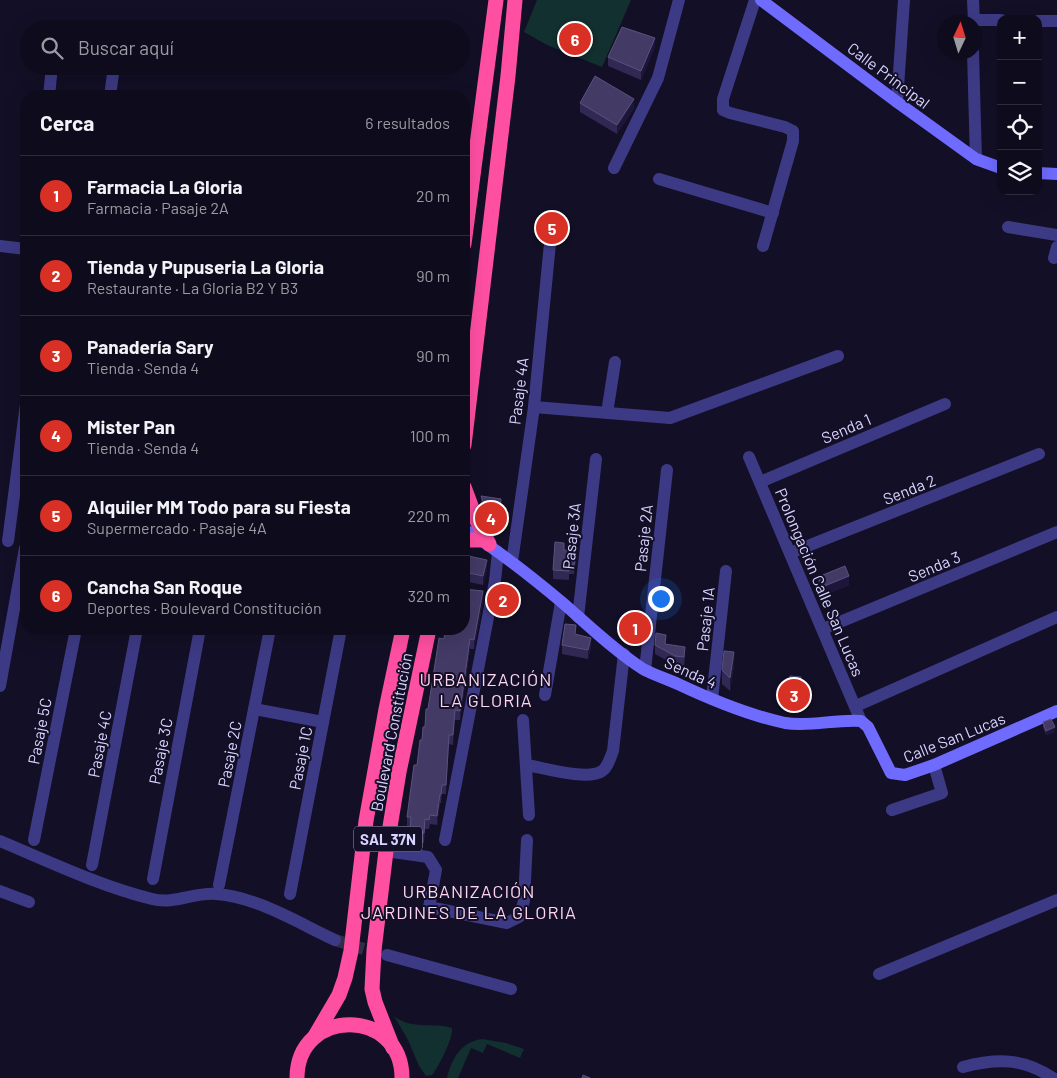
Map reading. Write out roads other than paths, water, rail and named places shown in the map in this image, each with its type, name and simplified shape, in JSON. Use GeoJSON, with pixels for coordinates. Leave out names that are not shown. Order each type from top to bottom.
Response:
{"type":"FeatureCollection","features":[{"type":"Feature","properties":{"kind":"highway"},"geometry":{"type":"LineString","coordinates":[[470,198],[496,0]]}},
{"type":"Feature","properties":{"kind":"highway"},"geometry":{"type":"LineString","coordinates":[[470,395],[507,86],[515,0]]}},
{"type":"Feature","properties":{"kind":"highway"},"geometry":{"type":"LineString","coordinates":[[470,503],[490,545]]}},
{"type":"Feature","properties":{"kind":"highway"},"geometry":{"type":"LineString","coordinates":[[470,540],[490,545]]}},
{"type":"Feature","properties":{"kind":"highway","name":"Boulevard Constitución"},"geometry":{"type":"LineString","coordinates":[[315,1036],[338,995],[345,978],[349,960],[366,821],[402,635]]}},
{"type":"Feature","properties":{"kind":"highway","name":"Boulevard Constitución"},"geometry":{"type":"LineString","coordinates":[[393,1048],[375,1002],[372,989],[374,950],[386,851],[428,635]]}},
{"type":"Feature","properties":{"kind":"highway","name":"SAL 37N"},"geometry":{"type":"LineString","coordinates":[[297,1078],[298,1065],[302,1054],[315,1036],[330,1027],[354,1024],[366,1026],[386,1039],[393,1048],[400,1064],[402,1078]]}},
{"type":"Feature","properties":{"kind":"street"},"geometry":{"type":"LineString","coordinates":[[614,168],[658,78],[679,0]]}},
{"type":"Feature","properties":{"kind":"street"},"geometry":{"type":"LineString","coordinates":[[755,0],[723,99],[723,110],[785,127],[793,131],[793,141],[763,246]]}},
{"type":"Feature","properties":{"kind":"street","name":"Calle Principal"},"geometry":{"type":"LineString","coordinates":[[761,0],[976,159],[997,167]]}},
{"type":"Feature","properties":{"kind":"street"},"geometry":{"type":"LineString","coordinates":[[897,102],[904,0]]}},
{"type":"Feature","properties":{"kind":"street"},"geometry":{"type":"LineString","coordinates":[[973,0],[974,15]]}},
{"type":"Feature","properties":{"kind":"street"},"geometry":{"type":"LineString","coordinates":[[982,21],[997,20]]}},
{"type":"Feature","properties":{"kind":"street"},"geometry":{"type":"LineString","coordinates":[[1042,21],[1057,21]]}},
{"type":"Feature","properties":{"kind":"street"},"geometry":{"type":"LineString","coordinates":[[974,60],[976,159]]}},
{"type":"Feature","properties":{"kind":"street"},"geometry":{"type":"LineString","coordinates":[[50,90],[51,75]]}},
{"type":"Feature","properties":{"kind":"street"},"geometry":{"type":"LineString","coordinates":[[111,90],[113,75]]}},
{"type":"Feature","properties":{"kind":"street"},"geometry":{"type":"LineString","coordinates":[[1042,173],[1057,174]]}},
{"type":"Feature","properties":{"kind":"street"},"geometry":{"type":"LineString","coordinates":[[659,179],[772,213]]}},
{"type":"Feature","properties":{"kind":"street","name":"Pasaje 4A"},"geometry":{"type":"LineString","coordinates":[[512,562],[534,407],[552,223]]}},
{"type":"Feature","properties":{"kind":"street"},"geometry":{"type":"LineString","coordinates":[[1008,227],[1057,235]]}},
{"type":"Feature","properties":{"kind":"street"},"geometry":{"type":"LineString","coordinates":[[0,246],[20,248]]}},
{"type":"Feature","properties":{"kind":"street"},"geometry":{"type":"LineString","coordinates":[[534,407],[670,418],[838,356]]}},
{"type":"Feature","properties":{"kind":"street"},"geometry":{"type":"LineString","coordinates":[[607,413],[615,362]]}},
{"type":"Feature","properties":{"kind":"street","name":"Senda 1"},"geometry":{"type":"LineString","coordinates":[[760,482],[946,404]]}},
{"type":"Feature","properties":{"kind":"street"},"geometry":{"type":"LineString","coordinates":[[20,441],[4,539],[20,546]]}},
{"type":"Feature","properties":{"kind":"street","name":"Senda 2"},"geometry":{"type":"LineString","coordinates":[[790,554],[1039,454]]}},
{"type":"Feature","properties":{"kind":"street","name":"Prolongación Calle San Lucas"},"geometry":{"type":"LineString","coordinates":[[749,457],[861,720]]}},
{"type":"Feature","properties":{"kind":"street","name":"Pasaje 3A"},"geometry":{"type":"LineString","coordinates":[[578,617],[596,459]]}},
{"type":"Feature","properties":{"kind":"street","name":"Pasaje 2A"},"geometry":{"type":"LineString","coordinates":[[645,670],[667,470]]}},
{"type":"Feature","properties":{"kind":"street","name":"Senda 3"},"geometry":{"type":"LineString","coordinates":[[823,629],[1057,532]]}},
{"type":"Feature","properties":{"kind":"street","name":"Senda 4"},"geometry":{"type":"LineString","coordinates":[[470,533],[512,562],[645,670],[712,700],[786,723],[811,724],[861,720]]}},
{"type":"Feature","properties":{"kind":"street"},"geometry":{"type":"LineString","coordinates":[[445,840],[493,590],[490,545]]}},
{"type":"Feature","properties":{"kind":"street","name":"Pasaje 1A"},"geometry":{"type":"LineString","coordinates":[[712,700],[726,572]]}},
{"type":"Feature","properties":{"kind":"street"},"geometry":{"type":"LineString","coordinates":[[0,686],[20,580]]}},
{"type":"Feature","properties":{"kind":"street"},"geometry":{"type":"LineString","coordinates":[[545,695],[561,602]]}},
{"type":"Feature","properties":{"kind":"street"},"geometry":{"type":"LineString","coordinates":[[856,706],[1057,617]]}},
{"type":"Feature","properties":{"kind":"street","name":"Pasaje 5C"},"geometry":{"type":"LineString","coordinates":[[34,840],[75,635]]}},
{"type":"Feature","properties":{"kind":"street","name":"Pasaje 4C"},"geometry":{"type":"LineString","coordinates":[[92,865],[136,635]]}},
{"type":"Feature","properties":{"kind":"street","name":"Pasaje 3C"},"geometry":{"type":"LineString","coordinates":[[153,879],[199,635]]}},
{"type":"Feature","properties":{"kind":"street","name":"Pasaje 2C"},"geometry":{"type":"LineString","coordinates":[[220,885],[269,635]]}},
{"type":"Feature","properties":{"kind":"street","name":"Pasaje 1C"},"geometry":{"type":"LineString","coordinates":[[290,894],[340,635]]}},
{"type":"Feature","properties":{"kind":"street"},"geometry":{"type":"LineString","coordinates":[[527,766],[591,775],[601,772],[608,764],[612,750],[624,654]]}},
{"type":"Feature","properties":{"kind":"street"},"geometry":{"type":"LineString","coordinates":[[254,709],[324,722]]}},
{"type":"Feature","properties":{"kind":"street","name":"Calle San Lucas"},"geometry":{"type":"LineString","coordinates":[[861,720],[868,727],[891,773],[905,775],[1057,713]]}},
{"type":"Feature","properties":{"kind":"street"},"geometry":{"type":"LineString","coordinates":[[523,720],[529,815]]}},
{"type":"Feature","properties":{"kind":"street"},"geometry":{"type":"LineString","coordinates":[[892,810],[942,793],[934,764]]}},
{"type":"Feature","properties":{"kind":"street"},"geometry":{"type":"LineString","coordinates":[[386,851],[428,857],[436,870],[429,907],[507,923],[519,917],[524,901],[527,840]]}},
{"type":"Feature","properties":{"kind":"street"},"geometry":{"type":"LineString","coordinates":[[0,841],[98,881],[153,899],[170,901],[214,894],[231,896],[259,904],[336,940]]}},
{"type":"Feature","properties":{"kind":"street"},"geometry":{"type":"LineString","coordinates":[[0,891],[29,902]]}},
{"type":"Feature","properties":{"kind":"street"},"geometry":{"type":"LineString","coordinates":[[879,974],[1057,900]]}},
{"type":"Feature","properties":{"kind":"street"},"geometry":{"type":"LineString","coordinates":[[387,956],[511,989]]}},
{"type":"Feature","properties":{"kind":"street"},"geometry":{"type":"LineString","coordinates":[[963,1067],[992,1060],[1014,1062],[1039,1069],[1053,1078]]}},
{"type":"Feature","properties":{"kind":"tunnel"},"geometry":{"type":"LineString","coordinates":[[335,940],[383,955]]}},
{"type":"Feature","properties":{"kind":"place","name":"Cancha San Roque"},"geometry":{"type":"Point","coordinates":[575,39]}},
{"type":"Feature","properties":{"kind":"place","name":"Alquiler MM Todo para su Fiesta"},"geometry":{"type":"Point","coordinates":[552,228]}},
{"type":"Feature","properties":{"kind":"place","name":"Mister Pan"},"geometry":{"type":"Point","coordinates":[491,518]}},
{"type":"Feature","properties":{"kind":"place","name":"Tienda y Pupuseria La Gloria"},"geometry":{"type":"Point","coordinates":[503,600]}},
{"type":"Feature","properties":{"kind":"place","name":"Farmacia La Gloria"},"geometry":{"type":"Point","coordinates":[635,628]}},
{"type":"Feature","properties":{"kind":"place","name":"Panadería Sary"},"geometry":{"type":"Point","coordinates":[794,695]}},
{"type":"Feature","properties":{"kind":"district","name":"URBANIZACIÓN LA GLORIA"},"geometry":{"type":"Point","coordinates":[486,690]}},
{"type":"Feature","properties":{"kind":"district","name":"URBANIZACIÓN JARDINES DE LA GLORIA"},"geometry":{"type":"Point","coordinates":[469,901]}}]}
